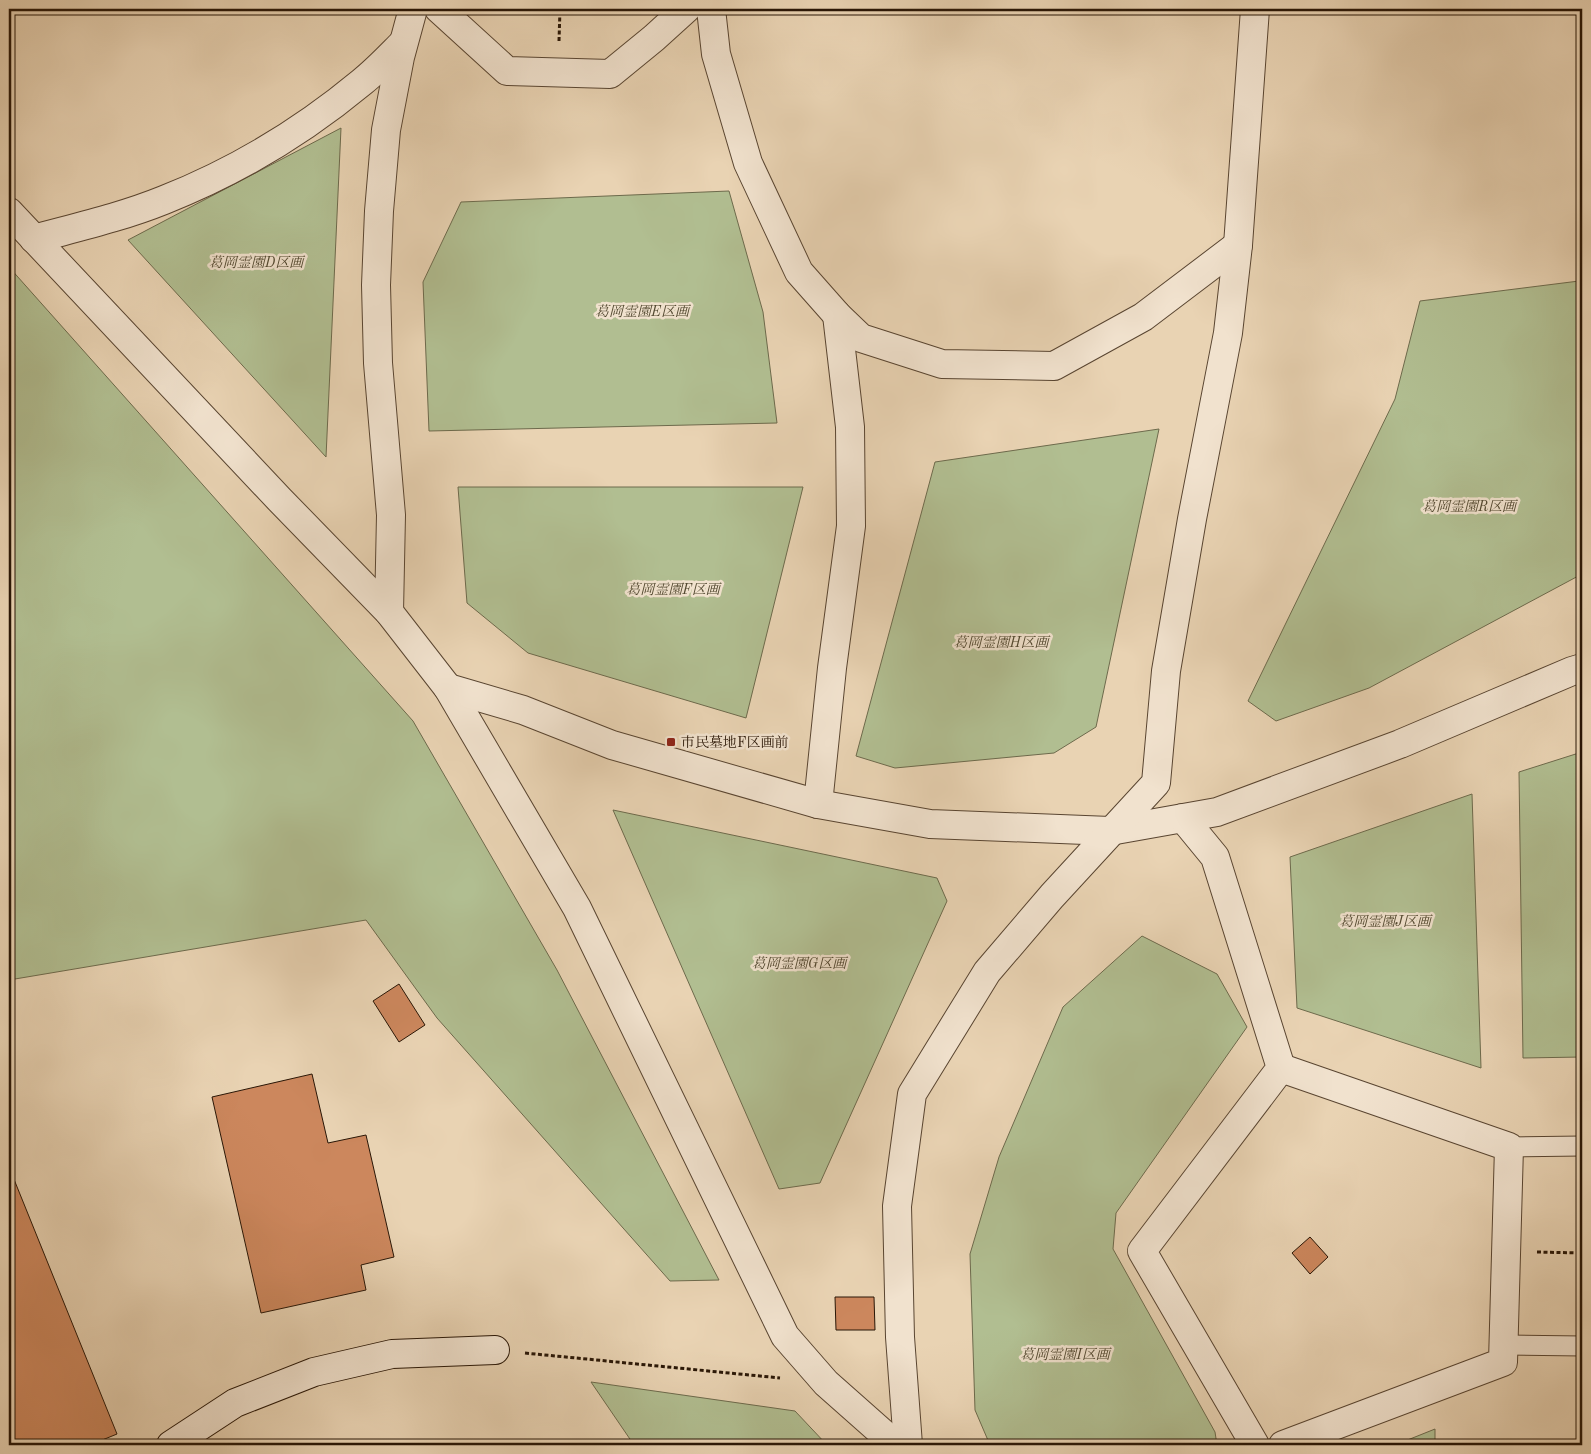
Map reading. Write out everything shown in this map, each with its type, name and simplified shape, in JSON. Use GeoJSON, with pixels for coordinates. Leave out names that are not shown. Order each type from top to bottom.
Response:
{"type":"FeatureCollection","features":[{"type":"Feature","properties":{"kind":"street"},"geometry":{"type":"LineString","coordinates":[[389,612],[391,514],[379,372],[376,286],[379,211],[386,130],[403,43],[413,9]]}},
{"type":"Feature","properties":{"kind":"street"},"geometry":{"type":"LineString","coordinates":[[438,9],[508,71],[610,74],[686,9]]}},
{"type":"Feature","properties":{"kind":"street"},"geometry":{"type":"LineString","coordinates":[[711,9],[716,54],[748,163],[799,272],[860,338],[942,364],[1054,366],[1143,317],[1238,245]]}},
{"type":"Feature","properties":{"kind":"street"},"geometry":{"type":"LineString","coordinates":[[908,1445],[900,1337],[897,1206],[912,1094],[987,972],[1110,831],[1156,783],[1166,671],[1192,519],[1228,333],[1238,245],[1255,9]]}},
{"type":"Feature","properties":{"kind":"street"},"geometry":{"type":"LineString","coordinates":[[34,239],[106,220],[164,200],[234,168],[305,125],[363,82],[403,43]]}},
{"type":"Feature","properties":{"kind":"street"},"geometry":{"type":"LineString","coordinates":[[9,212],[280,500],[389,612],[448,688],[577,908],[785,1336],[826,1383],[896,1445]]}},
{"type":"Feature","properties":{"kind":"street"},"geometry":{"type":"LineString","coordinates":[[818,804],[832,668],[851,526],[850,427],[837,315]]}},
{"type":"Feature","properties":{"kind":"street"},"geometry":{"type":"LineString","coordinates":[[448,688],[523,710],[612,745],[818,804],[930,824],[1110,831],[1217,812],[1400,744],[1572,670],[1582,668]]}},
{"type":"Feature","properties":{"kind":"street"},"geometry":{"type":"LineString","coordinates":[[1183,818],[1215,858],[1281,1068]]}},
{"type":"Feature","properties":{"kind":"street"},"geometry":{"type":"LineString","coordinates":[[1281,1068],[1508,1147],[1503,1362],[1283,1445]]}},
{"type":"Feature","properties":{"kind":"street"},"geometry":{"type":"LineString","coordinates":[[1255,1445],[1142,1251],[1281,1068]]}},
{"type":"Feature","properties":{"kind":"street"},"geometry":{"type":"LineString","coordinates":[[171,1445],[235,1403],[314,1372],[392,1354],[495,1350]]}},
{"type":"Feature","properties":{"kind":"lane"},"geometry":{"type":"LineString","coordinates":[[1508,1147],[1582,1146]]}},
{"type":"Feature","properties":{"kind":"lane"},"geometry":{"type":"LineString","coordinates":[[1504,1345],[1582,1346]]}},
{"type":"Feature","properties":{"kind":"path"},"geometry":{"type":"LineString","coordinates":[[559,40],[560,9]]}},
{"type":"Feature","properties":{"kind":"path"},"geometry":{"type":"LineString","coordinates":[[1506,1251],[1582,1253]]}},
{"type":"Feature","properties":{"kind":"path"},"geometry":{"type":"LineString","coordinates":[[495,1350],[826,1383]]}},
{"type":"Feature","properties":{"kind":"green space","name":"葛岡霊園D区画"},"geometry":{"type":"Polygon","coordinates":[[[341,128],[326,457],[128,240],[341,128]]]}},
{"type":"Feature","properties":{"kind":"green space","name":"葛岡霊園E区画"},"geometry":{"type":"Polygon","coordinates":[[[729,191],[763,312],[777,423],[429,431],[423,282],[461,202],[729,191]]]}},
{"type":"Feature","properties":{"kind":"green space"},"geometry":{"type":"Polygon","coordinates":[[[9,267],[413,721],[557,970],[719,1280],[670,1281],[437,1018],[366,920],[9,980],[9,267]]]}},
{"type":"Feature","properties":{"kind":"green space","name":"葛岡霊園R区画"},"geometry":{"type":"Polygon","coordinates":[[[1579,281],[1582,387],[1582,574],[1369,688],[1276,721],[1248,701],[1395,399],[1420,301],[1579,281]]]}},
{"type":"Feature","properties":{"kind":"green space","name":"葛岡霊園H区画"},"geometry":{"type":"Polygon","coordinates":[[[1159,429],[1096,727],[1054,753],[895,768],[856,756],[935,462],[1159,429]]]}},
{"type":"Feature","properties":{"kind":"green space","name":"葛岡霊園F区画"},"geometry":{"type":"Polygon","coordinates":[[[458,487],[803,487],[746,718],[528,653],[467,603],[458,487]]]}},
{"type":"Feature","properties":{"kind":"green space"},"geometry":{"type":"Polygon","coordinates":[[[1582,752],[1582,1057],[1523,1058],[1519,772],[1582,752]]]}},
{"type":"Feature","properties":{"kind":"green space","name":"葛岡霊園J区画"},"geometry":{"type":"Polygon","coordinates":[[[1472,794],[1481,1068],[1297,1008],[1290,857],[1472,794]]]}},
{"type":"Feature","properties":{"kind":"green space","name":"葛岡霊園G区画"},"geometry":{"type":"Polygon","coordinates":[[[613,810],[937,878],[947,901],[820,1183],[779,1189],[613,810]]]}},
{"type":"Feature","properties":{"kind":"green space","name":"葛岡霊園I区画"},"geometry":{"type":"Polygon","coordinates":[[[1142,936],[1217,974],[1247,1027],[1116,1213],[1113,1249],[1215,1432],[1217,1445],[990,1445],[975,1410],[970,1254],[999,1157],[1063,1007],[1142,936]]]}},
{"type":"Feature","properties":{"kind":"green space"},"geometry":{"type":"Polygon","coordinates":[[[591,1382],[795,1411],[827,1445],[634,1445],[591,1382]]]}},
{"type":"Feature","properties":{"kind":"green space"},"geometry":{"type":"Polygon","coordinates":[[[1435,1429],[1435,1445],[1395,1445],[1435,1429]]]}},
{"type":"Feature","properties":{"kind":"building"},"geometry":{"type":"Polygon","coordinates":[[[399,984],[425,1025],[399,1042],[373,1001],[399,984]]]}},
{"type":"Feature","properties":{"kind":"building"},"geometry":{"type":"Polygon","coordinates":[[[312,1074],[328,1143],[366,1135],[394,1257],[361,1265],[366,1290],[261,1313],[212,1097],[312,1074]]]}},
{"type":"Feature","properties":{"kind":"building"},"geometry":{"type":"Polygon","coordinates":[[[9,1167],[117,1434],[90,1445],[9,1445],[9,1167]]]}},
{"type":"Feature","properties":{"kind":"building"},"geometry":{"type":"Polygon","coordinates":[[[1310,1237],[1328,1257],[1310,1274],[1292,1253],[1310,1237]]]}},
{"type":"Feature","properties":{"kind":"building"},"geometry":{"type":"Polygon","coordinates":[[[835,1297],[874,1297],[875,1330],[836,1330],[835,1297]]]}},
{"type":"Feature","properties":{"kind":"place","name":"市民墓地F区画前"},"geometry":{"type":"Point","coordinates":[671,742]}}]}
